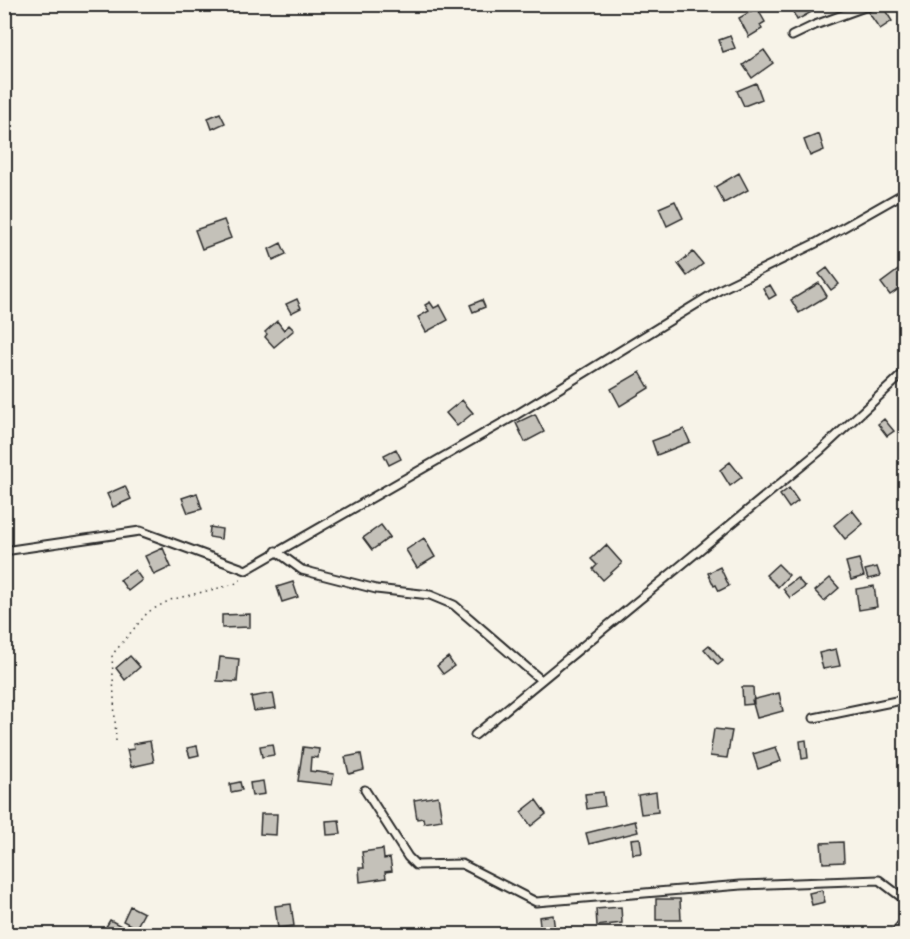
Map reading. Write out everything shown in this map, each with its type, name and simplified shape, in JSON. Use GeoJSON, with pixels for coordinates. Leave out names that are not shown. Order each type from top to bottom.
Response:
{"type":"FeatureCollection","features":[{"type":"Feature","properties":{"kind":"street"},"geometry":{"type":"LineString","coordinates":[[792,36],[873,4]]}},
{"type":"Feature","properties":{"kind":"street"},"geometry":{"type":"LineString","coordinates":[[4,551],[140,531],[246,570],[511,418],[721,289],[816,243],[906,192]]}},
{"type":"Feature","properties":{"kind":"street"},"geometry":{"type":"LineString","coordinates":[[475,735],[821,450],[906,371]]}},
{"type":"Feature","properties":{"kind":"street"},"geometry":{"type":"LineString","coordinates":[[276,551],[302,570],[376,589],[430,596],[454,604],[541,680]]}},
{"type":"Feature","properties":{"kind":"street"},"geometry":{"type":"LineString","coordinates":[[814,718],[906,699]]}},
{"type":"Feature","properties":{"kind":"street"},"geometry":{"type":"LineString","coordinates":[[365,790],[408,857],[416,864],[462,864],[536,902],[741,885],[879,880],[904,899],[906,908]]}},
{"type":"Feature","properties":{"kind":"street"},"geometry":{"type":"LineString","coordinates":[[894,934],[906,919]]}},
{"type":"Feature","properties":{"kind":"path"},"geometry":{"type":"LineString","coordinates":[[116,741],[112,655],[148,612],[170,600],[231,585],[238,582],[246,570]]}},
{"type":"Feature","properties":{"kind":"building"},"geometry":{"type":"Polygon","coordinates":[[[789,4],[815,4],[817,9],[797,20],[789,4]]]}},
{"type":"Feature","properties":{"kind":"building"},"geometry":{"type":"Polygon","coordinates":[[[881,4],[892,21],[880,29],[868,12],[881,4]]]}},
{"type":"Feature","properties":{"kind":"building"},"geometry":{"type":"Polygon","coordinates":[[[757,8],[765,22],[760,25],[762,29],[749,37],[739,18],[757,8]]]}},
{"type":"Feature","properties":{"kind":"building"},"geometry":{"type":"Polygon","coordinates":[[[730,36],[735,48],[723,52],[719,40],[730,36]]]}},
{"type":"Feature","properties":{"kind":"building"},"geometry":{"type":"Polygon","coordinates":[[[764,50],[773,63],[752,78],[743,65],[764,50]]]}},
{"type":"Feature","properties":{"kind":"building"},"geometry":{"type":"Polygon","coordinates":[[[756,83],[762,99],[744,106],[737,91],[756,83]]]}},
{"type":"Feature","properties":{"kind":"building"},"geometry":{"type":"Polygon","coordinates":[[[220,113],[225,123],[212,129],[208,118],[220,113]]]}},
{"type":"Feature","properties":{"kind":"building"},"geometry":{"type":"Polygon","coordinates":[[[819,134],[824,150],[810,156],[804,140],[819,134]]]}},
{"type":"Feature","properties":{"kind":"building"},"geometry":{"type":"Polygon","coordinates":[[[739,173],[748,190],[724,203],[715,187],[739,173]]]}},
{"type":"Feature","properties":{"kind":"building"},"geometry":{"type":"Polygon","coordinates":[[[675,201],[683,218],[667,226],[659,208],[675,201]]]}},
{"type":"Feature","properties":{"kind":"building"},"geometry":{"type":"Polygon","coordinates":[[[224,220],[231,238],[202,249],[195,230],[224,220]]]}},
{"type":"Feature","properties":{"kind":"building"},"geometry":{"type":"Polygon","coordinates":[[[281,243],[286,254],[273,260],[269,249],[281,243]]]}},
{"type":"Feature","properties":{"kind":"building"},"geometry":{"type":"Polygon","coordinates":[[[693,252],[703,264],[687,276],[678,264],[693,252]]]}},
{"type":"Feature","properties":{"kind":"building"},"geometry":{"type":"Polygon","coordinates":[[[827,268],[839,284],[831,290],[819,274],[827,268]]]}},
{"type":"Feature","properties":{"kind":"building"},"geometry":{"type":"Polygon","coordinates":[[[901,268],[906,274],[906,284],[890,295],[881,283],[901,268]]]}},
{"type":"Feature","properties":{"kind":"building"},"geometry":{"type":"Polygon","coordinates":[[[819,283],[827,296],[799,313],[791,300],[819,283]]]}},
{"type":"Feature","properties":{"kind":"building"},"geometry":{"type":"Polygon","coordinates":[[[770,285],[776,295],[769,299],[763,288],[770,285]]]}},
{"type":"Feature","properties":{"kind":"building"},"geometry":{"type":"Polygon","coordinates":[[[297,299],[301,308],[291,313],[286,304],[297,299]]]}},
{"type":"Feature","properties":{"kind":"building"},"geometry":{"type":"Polygon","coordinates":[[[482,300],[485,307],[473,312],[470,305],[482,300]]]}},
{"type":"Feature","properties":{"kind":"building"},"geometry":{"type":"Polygon","coordinates":[[[430,302],[434,308],[440,305],[448,320],[426,332],[418,317],[429,311],[425,305],[430,302]]]}},
{"type":"Feature","properties":{"kind":"building"},"geometry":{"type":"Polygon","coordinates":[[[277,321],[284,330],[289,325],[294,330],[274,347],[265,337],[267,334],[265,332],[277,321]]]}},
{"type":"Feature","properties":{"kind":"building"},"geometry":{"type":"Polygon","coordinates":[[[640,372],[649,388],[620,406],[611,389],[640,372]]]}},
{"type":"Feature","properties":{"kind":"building"},"geometry":{"type":"Polygon","coordinates":[[[462,400],[473,413],[457,426],[446,413],[462,400]]]}},
{"type":"Feature","properties":{"kind":"building"},"geometry":{"type":"Polygon","coordinates":[[[535,414],[544,432],[525,442],[516,423],[535,414]]]}},
{"type":"Feature","properties":{"kind":"building"},"geometry":{"type":"Polygon","coordinates":[[[884,419],[894,431],[887,436],[878,424],[884,419]]]}},
{"type":"Feature","properties":{"kind":"building"},"geometry":{"type":"Polygon","coordinates":[[[684,429],[690,442],[657,455],[652,441],[684,429]]]}},
{"type":"Feature","properties":{"kind":"building"},"geometry":{"type":"Polygon","coordinates":[[[396,449],[401,459],[389,465],[384,455],[396,449]]]}},
{"type":"Feature","properties":{"kind":"building"},"geometry":{"type":"Polygon","coordinates":[[[730,462],[742,477],[730,486],[720,470],[730,462]]]}},
{"type":"Feature","properties":{"kind":"building"},"geometry":{"type":"Polygon","coordinates":[[[125,486],[131,499],[113,507],[107,494],[125,486]]]}},
{"type":"Feature","properties":{"kind":"building"},"geometry":{"type":"Polygon","coordinates":[[[789,488],[798,501],[789,508],[780,495],[789,488]]]}},
{"type":"Feature","properties":{"kind":"building"},"geometry":{"type":"Polygon","coordinates":[[[197,493],[202,509],[188,513],[182,498],[197,493]]]}},
{"type":"Feature","properties":{"kind":"building"},"geometry":{"type":"Polygon","coordinates":[[[852,510],[863,524],[845,539],[834,525],[852,510]]]}},
{"type":"Feature","properties":{"kind":"building"},"geometry":{"type":"Polygon","coordinates":[[[381,525],[390,537],[372,550],[363,538],[381,525]]]}},
{"type":"Feature","properties":{"kind":"building"},"geometry":{"type":"Polygon","coordinates":[[[210,527],[222,529],[221,539],[209,537],[210,527]]]}},
{"type":"Feature","properties":{"kind":"building"},"geometry":{"type":"Polygon","coordinates":[[[424,538],[435,557],[417,568],[406,550],[424,538]]]}},
{"type":"Feature","properties":{"kind":"building"},"geometry":{"type":"Polygon","coordinates":[[[606,545],[622,563],[603,580],[593,569],[597,565],[591,559],[606,545]]]}},
{"type":"Feature","properties":{"kind":"building"},"geometry":{"type":"Polygon","coordinates":[[[163,548],[171,567],[154,575],[145,556],[163,548]]]}},
{"type":"Feature","properties":{"kind":"building"},"geometry":{"type":"Polygon","coordinates":[[[859,559],[864,576],[851,580],[846,562],[859,559]]]}},
{"type":"Feature","properties":{"kind":"building"},"geometry":{"type":"Polygon","coordinates":[[[778,564],[789,575],[778,587],[766,575],[778,564]]]}},
{"type":"Feature","properties":{"kind":"building"},"geometry":{"type":"Polygon","coordinates":[[[720,567],[729,586],[719,591],[708,573],[720,567]]]}},
{"type":"Feature","properties":{"kind":"building"},"geometry":{"type":"Polygon","coordinates":[[[877,567],[880,576],[868,579],[865,570],[877,567]]]}},
{"type":"Feature","properties":{"kind":"building"},"geometry":{"type":"Polygon","coordinates":[[[135,570],[142,580],[128,591],[120,580],[135,570]]]}},
{"type":"Feature","properties":{"kind":"building"},"geometry":{"type":"Polygon","coordinates":[[[797,578],[805,587],[790,598],[783,589],[797,578]]]}},
{"type":"Feature","properties":{"kind":"building"},"geometry":{"type":"Polygon","coordinates":[[[830,578],[839,588],[824,601],[815,591],[830,578]]]}},
{"type":"Feature","properties":{"kind":"building"},"geometry":{"type":"Polygon","coordinates":[[[293,582],[298,597],[282,602],[277,587],[293,582]]]}},
{"type":"Feature","properties":{"kind":"building"},"geometry":{"type":"Polygon","coordinates":[[[874,586],[877,607],[859,610],[856,589],[874,586]]]}},
{"type":"Feature","properties":{"kind":"building"},"geometry":{"type":"Polygon","coordinates":[[[250,614],[250,627],[222,628],[222,615],[250,614]]]}},
{"type":"Feature","properties":{"kind":"building"},"geometry":{"type":"Polygon","coordinates":[[[709,645],[723,661],[718,665],[704,649],[709,645]]]}},
{"type":"Feature","properties":{"kind":"building"},"geometry":{"type":"Polygon","coordinates":[[[836,649],[840,666],[823,669],[819,653],[836,649]]]}},
{"type":"Feature","properties":{"kind":"building"},"geometry":{"type":"Polygon","coordinates":[[[130,656],[140,667],[125,680],[116,668],[130,656]]]}},
{"type":"Feature","properties":{"kind":"building"},"geometry":{"type":"Polygon","coordinates":[[[220,657],[239,659],[237,682],[217,681],[220,657]]]}},
{"type":"Feature","properties":{"kind":"building"},"geometry":{"type":"Polygon","coordinates":[[[448,657],[454,666],[443,674],[437,666],[448,657]]]}},
{"type":"Feature","properties":{"kind":"building"},"geometry":{"type":"Polygon","coordinates":[[[742,687],[753,687],[754,704],[743,705],[742,687]]]}},
{"type":"Feature","properties":{"kind":"building"},"geometry":{"type":"Polygon","coordinates":[[[273,693],[276,708],[254,711],[251,697],[273,693]]]}},
{"type":"Feature","properties":{"kind":"building"},"geometry":{"type":"Polygon","coordinates":[[[779,693],[783,711],[757,718],[752,700],[779,693]]]}},
{"type":"Feature","properties":{"kind":"building"},"geometry":{"type":"Polygon","coordinates":[[[714,729],[732,731],[727,758],[710,756],[714,729]]]}},
{"type":"Feature","properties":{"kind":"building"},"geometry":{"type":"Polygon","coordinates":[[[806,740],[808,758],[802,759],[800,741],[806,740]]]}},
{"type":"Feature","properties":{"kind":"building"},"geometry":{"type":"Polygon","coordinates":[[[150,741],[154,762],[131,767],[127,750],[134,749],[133,744],[150,741]]]}},
{"type":"Feature","properties":{"kind":"building"},"geometry":{"type":"Polygon","coordinates":[[[272,744],[274,755],[262,757],[260,746],[272,744]]]}},
{"type":"Feature","properties":{"kind":"building"},"geometry":{"type":"Polygon","coordinates":[[[197,746],[199,755],[190,757],[187,748],[197,746]]]}},
{"type":"Feature","properties":{"kind":"building"},"geometry":{"type":"Polygon","coordinates":[[[303,747],[319,749],[318,758],[311,757],[310,771],[334,774],[332,785],[298,781],[303,747]]]}},
{"type":"Feature","properties":{"kind":"building"},"geometry":{"type":"Polygon","coordinates":[[[776,747],[781,761],[758,769],[753,754],[776,747]]]}},
{"type":"Feature","properties":{"kind":"building"},"geometry":{"type":"Polygon","coordinates":[[[361,754],[364,770],[349,774],[345,757],[361,754]]]}},
{"type":"Feature","properties":{"kind":"building"},"geometry":{"type":"Polygon","coordinates":[[[263,781],[265,794],[252,796],[250,783],[263,781]]]}},
{"type":"Feature","properties":{"kind":"building"},"geometry":{"type":"Polygon","coordinates":[[[240,782],[242,790],[231,792],[230,784],[240,782]]]}},
{"type":"Feature","properties":{"kind":"building"},"geometry":{"type":"Polygon","coordinates":[[[603,792],[605,806],[587,809],[585,794],[603,792]]]}},
{"type":"Feature","properties":{"kind":"building"},"geometry":{"type":"Polygon","coordinates":[[[656,792],[658,812],[641,814],[638,795],[656,792]]]}},
{"type":"Feature","properties":{"kind":"building"},"geometry":{"type":"Polygon","coordinates":[[[438,796],[442,820],[424,823],[423,818],[417,819],[414,800],[438,796]]]}},
{"type":"Feature","properties":{"kind":"building"},"geometry":{"type":"Polygon","coordinates":[[[536,800],[546,814],[531,826],[521,812],[536,800]]]}},
{"type":"Feature","properties":{"kind":"building"},"geometry":{"type":"Polygon","coordinates":[[[261,814],[277,814],[276,835],[260,834],[261,814]]]}},
{"type":"Feature","properties":{"kind":"building"},"geometry":{"type":"Polygon","coordinates":[[[339,820],[341,834],[327,835],[326,821],[339,820]]]}},
{"type":"Feature","properties":{"kind":"building"},"geometry":{"type":"Polygon","coordinates":[[[635,821],[638,832],[589,844],[586,833],[635,821]]]}},
{"type":"Feature","properties":{"kind":"building"},"geometry":{"type":"Polygon","coordinates":[[[640,838],[642,853],[633,854],[631,839],[640,838]]]}},
{"type":"Feature","properties":{"kind":"building"},"geometry":{"type":"Polygon","coordinates":[[[843,842],[844,862],[823,863],[821,843],[843,842]]]}},
{"type":"Feature","properties":{"kind":"building"},"geometry":{"type":"Polygon","coordinates":[[[383,849],[384,859],[390,858],[392,871],[385,872],[386,878],[360,882],[359,868],[364,868],[362,852],[383,849]]]}},
{"type":"Feature","properties":{"kind":"building"},"geometry":{"type":"Polygon","coordinates":[[[822,890],[825,902],[812,905],[809,893],[822,890]]]}},
{"type":"Feature","properties":{"kind":"building"},"geometry":{"type":"Polygon","coordinates":[[[656,899],[680,899],[681,920],[656,920],[656,899]]]}},
{"type":"Feature","properties":{"kind":"building"},"geometry":{"type":"Polygon","coordinates":[[[291,904],[294,926],[278,928],[275,906],[291,904]]]}},
{"type":"Feature","properties":{"kind":"building"},"geometry":{"type":"Polygon","coordinates":[[[130,906],[144,913],[136,928],[123,921],[130,906]]]}},
{"type":"Feature","properties":{"kind":"building"},"geometry":{"type":"Polygon","coordinates":[[[621,907],[622,923],[597,926],[596,909],[621,907]]]}},
{"type":"Feature","properties":{"kind":"building"},"geometry":{"type":"Polygon","coordinates":[[[553,915],[555,931],[541,933],[539,917],[553,915]]]}},
{"type":"Feature","properties":{"kind":"building"},"geometry":{"type":"Polygon","coordinates":[[[110,920],[123,927],[119,934],[103,932],[110,920]]]}}]}
